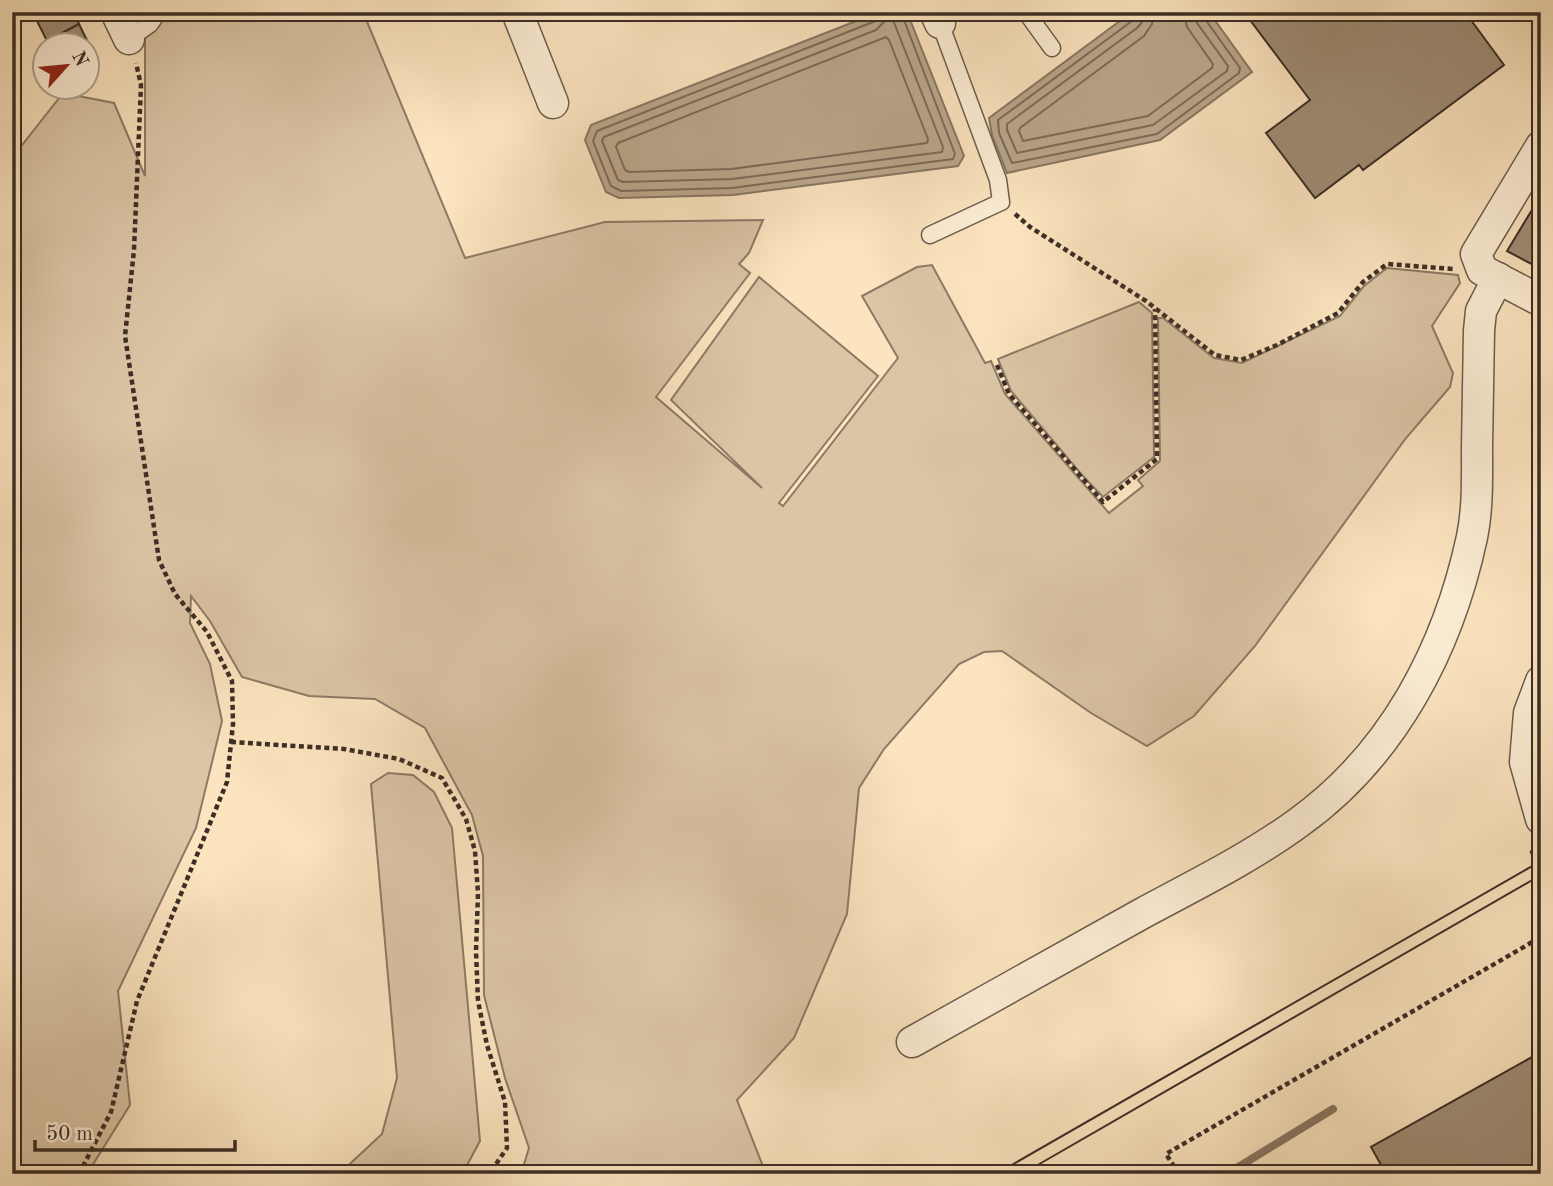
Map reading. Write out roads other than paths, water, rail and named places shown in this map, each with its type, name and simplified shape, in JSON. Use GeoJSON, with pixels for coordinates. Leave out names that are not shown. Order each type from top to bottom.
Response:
{"type":"FeatureCollection","features":[{"type":"Feature","properties":{"kind":"street"},"geometry":{"type":"LineString","coordinates":[[116,12],[129,39]]}},
{"type":"Feature","properties":{"kind":"street"},"geometry":{"type":"LineString","coordinates":[[517,12],[553,103]]}},
{"type":"Feature","properties":{"kind":"street"},"geometry":{"type":"LineString","coordinates":[[1541,146],[1476,254],[1490,274],[1541,301]]}},
{"type":"Feature","properties":{"kind":"street"},"geometry":{"type":"LineString","coordinates":[[912,1042],[1240,860],[1298,823],[1349,780],[1378,748],[1424,678],[1441,640],[1473,535],[1477,497],[1479,331],[1490,274]]}},
{"type":"Feature","properties":{"kind":"street"},"geometry":{"type":"LineString","coordinates":[[1541,681],[1529,713],[1524,762],[1541,818]]}},
{"type":"Feature","properties":{"kind":"lane"},"geometry":{"type":"LineString","coordinates":[[129,39],[150,24],[158,12]]}},
{"type":"Feature","properties":{"kind":"lane"},"geometry":{"type":"LineString","coordinates":[[1026,12],[1052,48]]}},
{"type":"Feature","properties":{"kind":"lane"},"geometry":{"type":"LineString","coordinates":[[930,235],[1001,202],[998,180],[938,18]]}},
{"type":"Feature","properties":{"kind":"water"},"geometry":{"type":"Polygon","coordinates":[[[879,12],[907,12],[964,156],[958,166],[733,195],[619,198],[606,192],[585,140],[591,125],[879,12]]]}},
{"type":"Feature","properties":{"kind":"water"},"geometry":{"type":"Polygon","coordinates":[[[1132,12],[1209,12],[1252,72],[1160,140],[1007,173],[992,135],[989,118],[1132,12]]]}},
{"type":"Feature","properties":{"kind":"waterway"},"geometry":{"type":"LineString","coordinates":[[1227,1174],[1333,1109]]}},
{"type":"Feature","properties":{"kind":"tram line"},"geometry":{"type":"LineString","coordinates":[[996,1174],[1541,861]]}},
{"type":"Feature","properties":{"kind":"tram line"},"geometry":{"type":"LineString","coordinates":[[1022,1174],[1541,875]]}}]}
